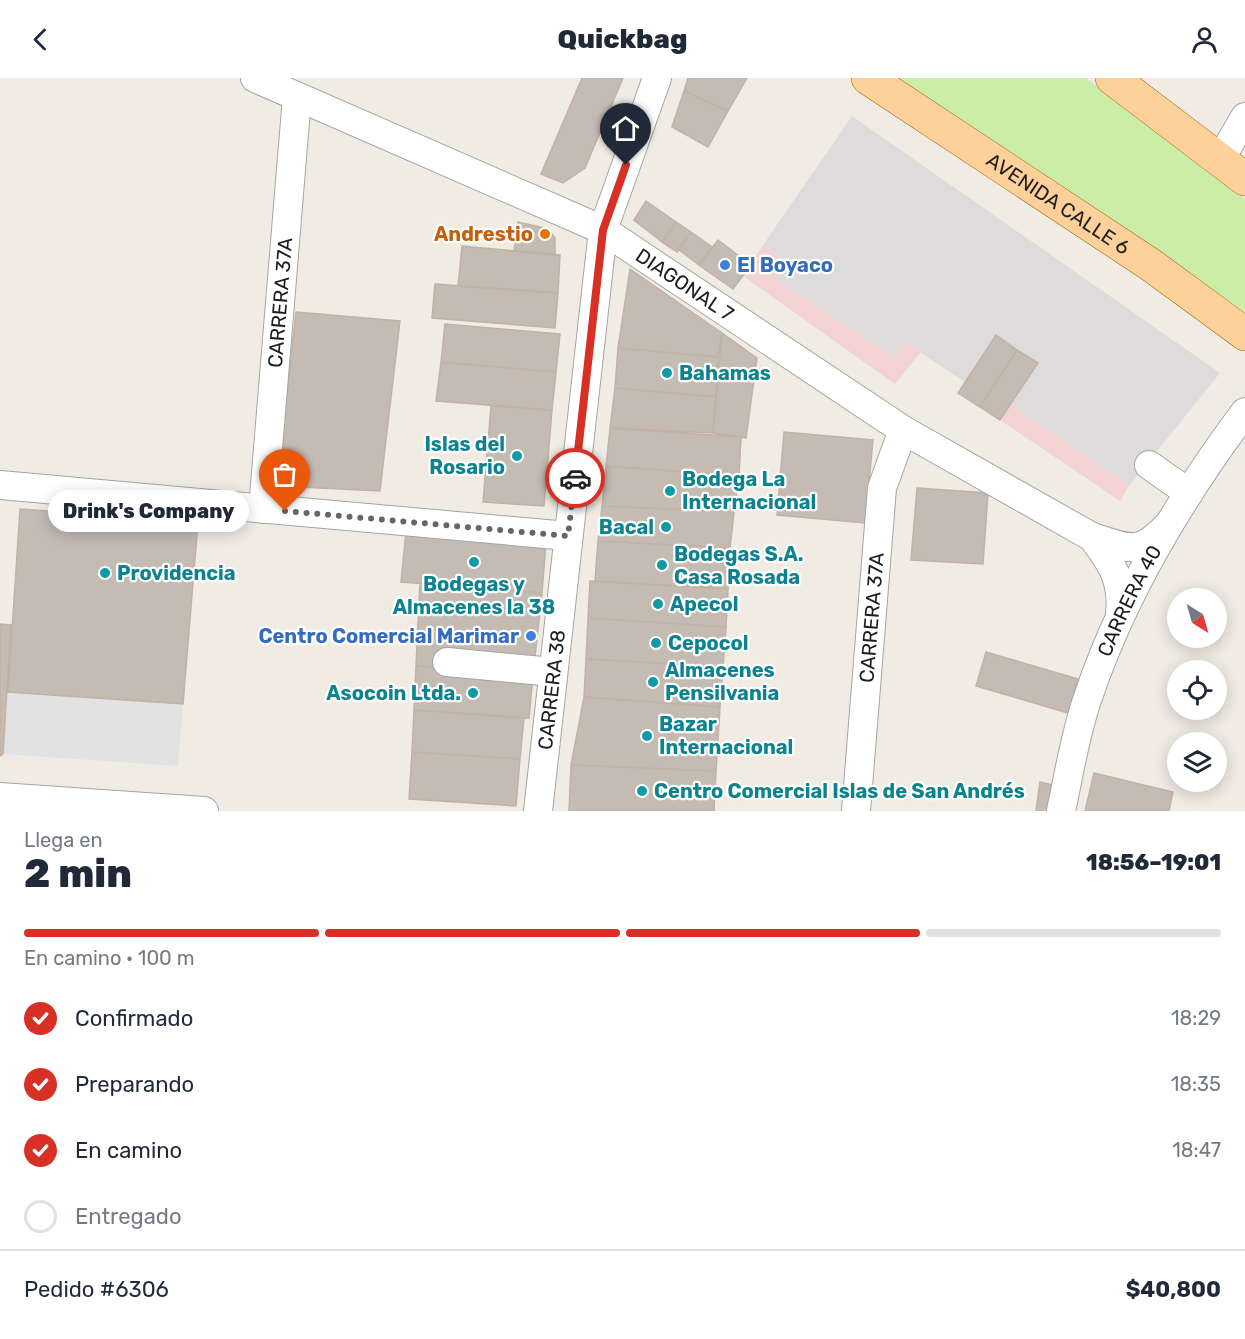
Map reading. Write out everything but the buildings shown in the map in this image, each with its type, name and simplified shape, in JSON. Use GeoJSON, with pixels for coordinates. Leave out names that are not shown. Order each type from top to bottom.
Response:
{"type":"FeatureCollection","features":[{"type":"Feature","properties":{"kind":"main road","name":"AVENIDA CALLE 6"},"geometry":{"type":"LineString","coordinates":[[868,78],[1150,265],[1245,334]]}},
{"type":"Feature","properties":{"kind":"main road"},"geometry":{"type":"LineString","coordinates":[[1112,78],[1232,170]]}},
{"type":"Feature","properties":{"kind":"street","name":"DIAGONAL 7"},"geometry":{"type":"LineString","coordinates":[[255,78],[603,230],[903,430],[1092,537],[1124,547],[1139,547],[1152,542],[1168,525]]}},
{"type":"Feature","properties":{"kind":"street","name":"CARRERA 38"},"geometry":{"type":"LineString","coordinates":[[538,811],[603,230],[657,78]]}},
{"type":"Feature","properties":{"kind":"street","name":"CARRERA 37A"},"geometry":{"type":"LineString","coordinates":[[263,509],[297,97]]}},
{"type":"Feature","properties":{"kind":"street"},"geometry":{"type":"LineString","coordinates":[[1232,170],[1245,117]]}},
{"type":"Feature","properties":{"kind":"street","name":"CARRERA 40"},"geometry":{"type":"LineString","coordinates":[[1061,811],[1087,701],[1120,614],[1168,525],[1245,412]]}},
{"type":"Feature","properties":{"kind":"street","name":"CARRERA 37A"},"geometry":{"type":"LineString","coordinates":[[856,811],[882,488],[903,430]]}},
{"type":"Feature","properties":{"kind":"street"},"geometry":{"type":"LineString","coordinates":[[1149,465],[1189,493]]}},
{"type":"Feature","properties":{"kind":"street"},"geometry":{"type":"LineString","coordinates":[[0,485],[568,536]]}},
{"type":"Feature","properties":{"kind":"street","name":"DIAGONAL 7"},"geometry":{"type":"LineString","coordinates":[[1092,537],[1111,562],[1120,581],[1122,597],[1120,614]]}},
{"type":"Feature","properties":{"kind":"street"},"geometry":{"type":"LineString","coordinates":[[447,662],[553,672]]}},
{"type":"Feature","properties":{"kind":"street"},"geometry":{"type":"LineString","coordinates":[[0,797],[204,811]]}},
{"type":"Feature","properties":{"kind":"shaded area"},"geometry":{"type":"Polygon","coordinates":[[[852,116],[1220,373],[1129,486],[1011,404],[1038,363],[996,335],[965,382],[906,343],[895,358],[776,280],[787,263],[763,245],[852,116]]]}},
{"type":"Feature","properties":{"kind":"shaded area"},"geometry":{"type":"Polygon","coordinates":[[[763,245],[787,263],[776,280],[895,357],[906,342],[921,352],[895,384],[743,276],[763,245]]]}},
{"type":"Feature","properties":{"kind":"shaded area"},"geometry":{"type":"Polygon","coordinates":[[[1011,404],[1129,486],[1120,501],[1000,420],[1011,404]]]}},
{"type":"Feature","properties":{"kind":"shaded area"},"geometry":{"type":"Polygon","coordinates":[[[8,692],[183,704],[178,766],[3,754],[8,692]]]}},
{"type":"Feature","properties":{"kind":"green space"},"geometry":{"type":"Polygon","coordinates":[[[895,78],[1086,78],[1245,199],[1245,312],[1095,208],[895,78]]]}},
{"type":"Feature","properties":{"kind":"way so far"},"geometry":{"type":"LineString","coordinates":[[285,511],[568,536],[575,478]]}},
{"type":"Feature","properties":{"kind":"place","name":"Andrestio"},"geometry":{"type":"Point","coordinates":[545,234]}},
{"type":"Feature","properties":{"kind":"place","name":"El Boyaco"},"geometry":{"type":"Point","coordinates":[725,265]}},
{"type":"Feature","properties":{"kind":"place","name":"Bahamas"},"geometry":{"type":"Point","coordinates":[667,373]}},
{"type":"Feature","properties":{"kind":"place","name":"Islas del Rosario"},"geometry":{"type":"Point","coordinates":[517,456]}},
{"type":"Feature","properties":{"kind":"place","name":"Bodega La Internacional"},"geometry":{"type":"Point","coordinates":[670,491]}},
{"type":"Feature","properties":{"kind":"place","name":"Drink's Company"},"geometry":{"type":"Point","coordinates":[285,511]}},
{"type":"Feature","properties":{"kind":"place","name":"Bacal"},"geometry":{"type":"Point","coordinates":[666,527]}},
{"type":"Feature","properties":{"kind":"place","name":"Bodegas y Almacenes la 38"},"geometry":{"type":"Point","coordinates":[474,562]}},
{"type":"Feature","properties":{"kind":"place","name":"Bodegas S.A. Casa Rosada"},"geometry":{"type":"Point","coordinates":[662,565]}},
{"type":"Feature","properties":{"kind":"place","name":"Providencia"},"geometry":{"type":"Point","coordinates":[105,573]}},
{"type":"Feature","properties":{"kind":"place","name":"Apecol"},"geometry":{"type":"Point","coordinates":[658,604]}},
{"type":"Feature","properties":{"kind":"place","name":"Centro Comercial Marimar"},"geometry":{"type":"Point","coordinates":[531,636]}},
{"type":"Feature","properties":{"kind":"place","name":"Cepocol"},"geometry":{"type":"Point","coordinates":[656,643]}},
{"type":"Feature","properties":{"kind":"place","name":"Almacenes Pensilvania"},"geometry":{"type":"Point","coordinates":[653,682]}},
{"type":"Feature","properties":{"kind":"place","name":"Asocoin Ltda."},"geometry":{"type":"Point","coordinates":[473,693]}},
{"type":"Feature","properties":{"kind":"place","name":"Bazar Internacional"},"geometry":{"type":"Point","coordinates":[647,736]}},
{"type":"Feature","properties":{"kind":"place","name":"Centro Comercial Islas de San Andrés"},"geometry":{"type":"Point","coordinates":[642,791]}},
{"type":"Feature","properties":{"kind":"route"},"geometry":{"type":"LineString","coordinates":[[575,478],[603,230],[626,165]]}}]}
